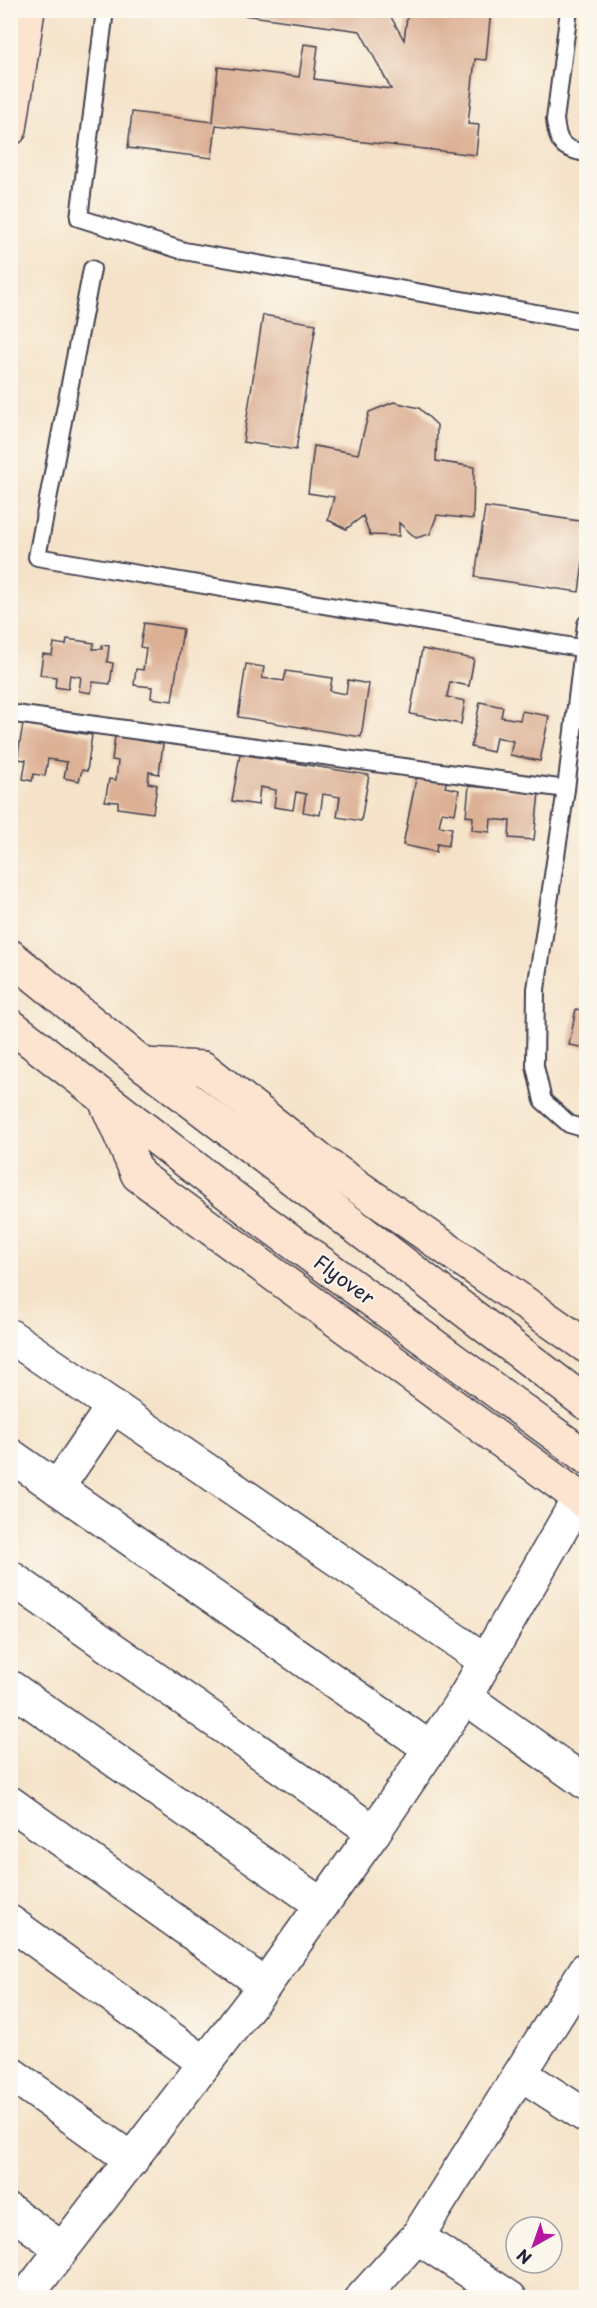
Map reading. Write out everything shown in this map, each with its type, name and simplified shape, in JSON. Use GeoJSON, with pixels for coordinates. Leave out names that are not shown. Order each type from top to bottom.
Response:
{"type":"FeatureCollection","features":[{"type":"Feature","properties":{"kind":"main road"},"geometry":{"type":"LineString","coordinates":[[10,129],[28,10]]}},
{"type":"Feature","properties":{"kind":"main road"},"geometry":{"type":"LineString","coordinates":[[10,956],[144,1065],[296,1183],[586,1403]]}},
{"type":"Feature","properties":{"kind":"main road","name":"Flyover"},"geometry":{"type":"LineString","coordinates":[[14,1035],[104,1098],[261,1219],[586,1457]]}},
{"type":"Feature","properties":{"kind":"main road"},"geometry":{"type":"LineString","coordinates":[[144,1065],[203,1068],[321,1161],[586,1346]]}},
{"type":"Feature","properties":{"kind":"main road"},"geometry":{"type":"LineString","coordinates":[[104,1098],[138,1175],[583,1500]]}},
{"type":"Feature","properties":{"kind":"street"},"geometry":{"type":"LineString","coordinates":[[10,1336],[486,1661]]}},
{"type":"Feature","properties":{"kind":"street"},"geometry":{"type":"LineString","coordinates":[[57,1488],[113,1406]]}},
{"type":"Feature","properties":{"kind":"street"},"geometry":{"type":"LineString","coordinates":[[10,1455],[430,1749]]}},
{"type":"Feature","properties":{"kind":"street"},"geometry":{"type":"LineString","coordinates":[[25,2298],[61,2248],[132,2160],[266,1985],[374,1832],[465,1697],[583,1500]]}},
{"type":"Feature","properties":{"kind":"street"},"geometry":{"type":"LineString","coordinates":[[10,1577],[374,1832]]}},
{"type":"Feature","properties":{"kind":"street"},"geometry":{"type":"LineString","coordinates":[[10,1687],[322,1905]]}},
{"type":"Feature","properties":{"kind":"street"},"geometry":{"type":"LineString","coordinates":[[465,1697],[586,1783]]}},
{"type":"Feature","properties":{"kind":"street"},"geometry":{"type":"LineString","coordinates":[[10,1803],[266,1985]]}},
{"type":"Feature","properties":{"kind":"street"},"geometry":{"type":"LineString","coordinates":[[10,1922],[205,2063]]}},
{"type":"Feature","properties":{"kind":"street"},"geometry":{"type":"LineString","coordinates":[[362,2298],[417,2237],[586,1970]]}},
{"type":"Feature","properties":{"kind":"street"},"geometry":{"type":"LineString","coordinates":[[10,2073],[132,2160]]}},
{"type":"Feature","properties":{"kind":"street"},"geometry":{"type":"LineString","coordinates":[[521,2074],[586,2116]]}},
{"type":"Feature","properties":{"kind":"street"},"geometry":{"type":"LineString","coordinates":[[10,2211],[61,2248]]}},
{"type":"Feature","properties":{"kind":"street"},"geometry":{"type":"LineString","coordinates":[[417,2237],[510,2298]]}},
{"type":"Feature","properties":{"kind":"lane"},"geometry":{"type":"LineString","coordinates":[[105,10],[79,218],[184,251],[586,322]]}},
{"type":"Feature","properties":{"kind":"lane"},"geometry":{"type":"LineString","coordinates":[[569,10],[555,120],[557,138],[565,147],[586,153]]}},
{"type":"Feature","properties":{"kind":"lane"},"geometry":{"type":"LineString","coordinates":[[92,269],[37,557],[585,649]]}},
{"type":"Feature","properties":{"kind":"lane"},"geometry":{"type":"LineString","coordinates":[[586,624],[585,649],[566,789],[536,990],[535,1066],[543,1101],[569,1124],[586,1129]]}},
{"type":"Feature","properties":{"kind":"lane"},"geometry":{"type":"LineString","coordinates":[[15,714],[566,789]]}},
{"type":"Feature","properties":{"kind":"green space"},"geometry":{"type":"Polygon","coordinates":[[[586,53],[586,115],[578,114],[586,53]]]}},
{"type":"Feature","properties":{"kind":"building"},"geometry":{"type":"Polygon","coordinates":[[[206,10],[387,10],[404,40],[408,10],[491,10],[486,60],[475,59],[468,124],[479,125],[476,155],[216,125],[212,158],[128,148],[132,112],[213,122],[218,67],[299,77],[304,44],[318,46],[314,79],[391,89],[360,31],[206,10]]]}},
{"type":"Feature","properties":{"kind":"building"},"geometry":{"type":"Polygon","coordinates":[[[263,315],[316,324],[296,450],[243,442],[263,315]]]}},
{"type":"Feature","properties":{"kind":"building"},"geometry":{"type":"Polygon","coordinates":[[[394,402],[419,408],[437,425],[436,461],[474,467],[473,519],[437,515],[430,534],[416,538],[399,523],[399,536],[370,535],[363,516],[346,529],[328,520],[334,497],[308,493],[314,446],[358,454],[369,412],[394,402]]]}},
{"type":"Feature","properties":{"kind":"building"},"geometry":{"type":"Polygon","coordinates":[[[485,507],[586,522],[579,592],[475,577],[485,507]]]}},
{"type":"Feature","properties":{"kind":"building"},"geometry":{"type":"Polygon","coordinates":[[[144,623],[183,629],[172,701],[151,698],[152,687],[134,685],[136,669],[143,670],[146,648],[140,647],[144,623]]]}},
{"type":"Feature","properties":{"kind":"building"},"geometry":{"type":"Polygon","coordinates":[[[67,639],[94,643],[93,649],[102,649],[102,645],[109,646],[107,662],[113,663],[110,684],[93,682],[91,693],[79,691],[81,677],[70,675],[68,689],[55,687],[56,677],[40,675],[43,654],[52,655],[54,643],[66,645],[67,639]]]}},
{"type":"Feature","properties":{"kind":"building"},"geometry":{"type":"Polygon","coordinates":[[[422,649],[474,659],[469,686],[450,682],[447,697],[465,701],[461,724],[410,714],[422,649]]]}},
{"type":"Feature","properties":{"kind":"building"},"geometry":{"type":"Polygon","coordinates":[[[246,664],[264,667],[262,678],[284,681],[286,671],[332,678],[330,691],[346,694],[348,680],[369,684],[361,737],[238,717],[246,664]]]}},
{"type":"Feature","properties":{"kind":"building"},"geometry":{"type":"Polygon","coordinates":[[[480,702],[503,707],[501,717],[520,720],[522,711],[549,716],[540,761],[510,755],[513,741],[496,737],[493,752],[471,747],[480,702]]]}},
{"type":"Feature","properties":{"kind":"building"},"geometry":{"type":"Polygon","coordinates":[[[23,724],[92,735],[87,771],[82,770],[79,781],[64,778],[67,762],[48,759],[45,776],[34,774],[32,781],[23,779],[26,760],[17,759],[23,724]]]}},
{"type":"Feature","properties":{"kind":"building"},"geometry":{"type":"Polygon","coordinates":[[[115,736],[163,744],[159,774],[149,772],[148,783],[157,785],[153,813],[118,808],[118,802],[105,801],[109,779],[116,780],[118,761],[112,760],[115,736]]]}},
{"type":"Feature","properties":{"kind":"building"},"geometry":{"type":"Polygon","coordinates":[[[240,754],[369,775],[361,821],[337,817],[340,797],[323,794],[320,815],[303,812],[306,794],[296,792],[293,810],[274,807],[276,790],[260,787],[258,805],[232,801],[240,754]]]}},
{"type":"Feature","properties":{"kind":"building"},"geometry":{"type":"Polygon","coordinates":[[[417,774],[447,780],[445,787],[459,790],[455,814],[442,812],[439,826],[452,828],[448,846],[437,844],[436,852],[403,845],[417,774]]]}},
{"type":"Feature","properties":{"kind":"building"},"geometry":{"type":"Polygon","coordinates":[[[469,786],[539,793],[534,840],[509,838],[510,821],[491,819],[490,832],[472,830],[473,817],[466,816],[469,786]]]}},
{"type":"Feature","properties":{"kind":"building"},"geometry":{"type":"Polygon","coordinates":[[[576,1009],[586,1011],[586,1048],[569,1045],[576,1009]]]}}]}
